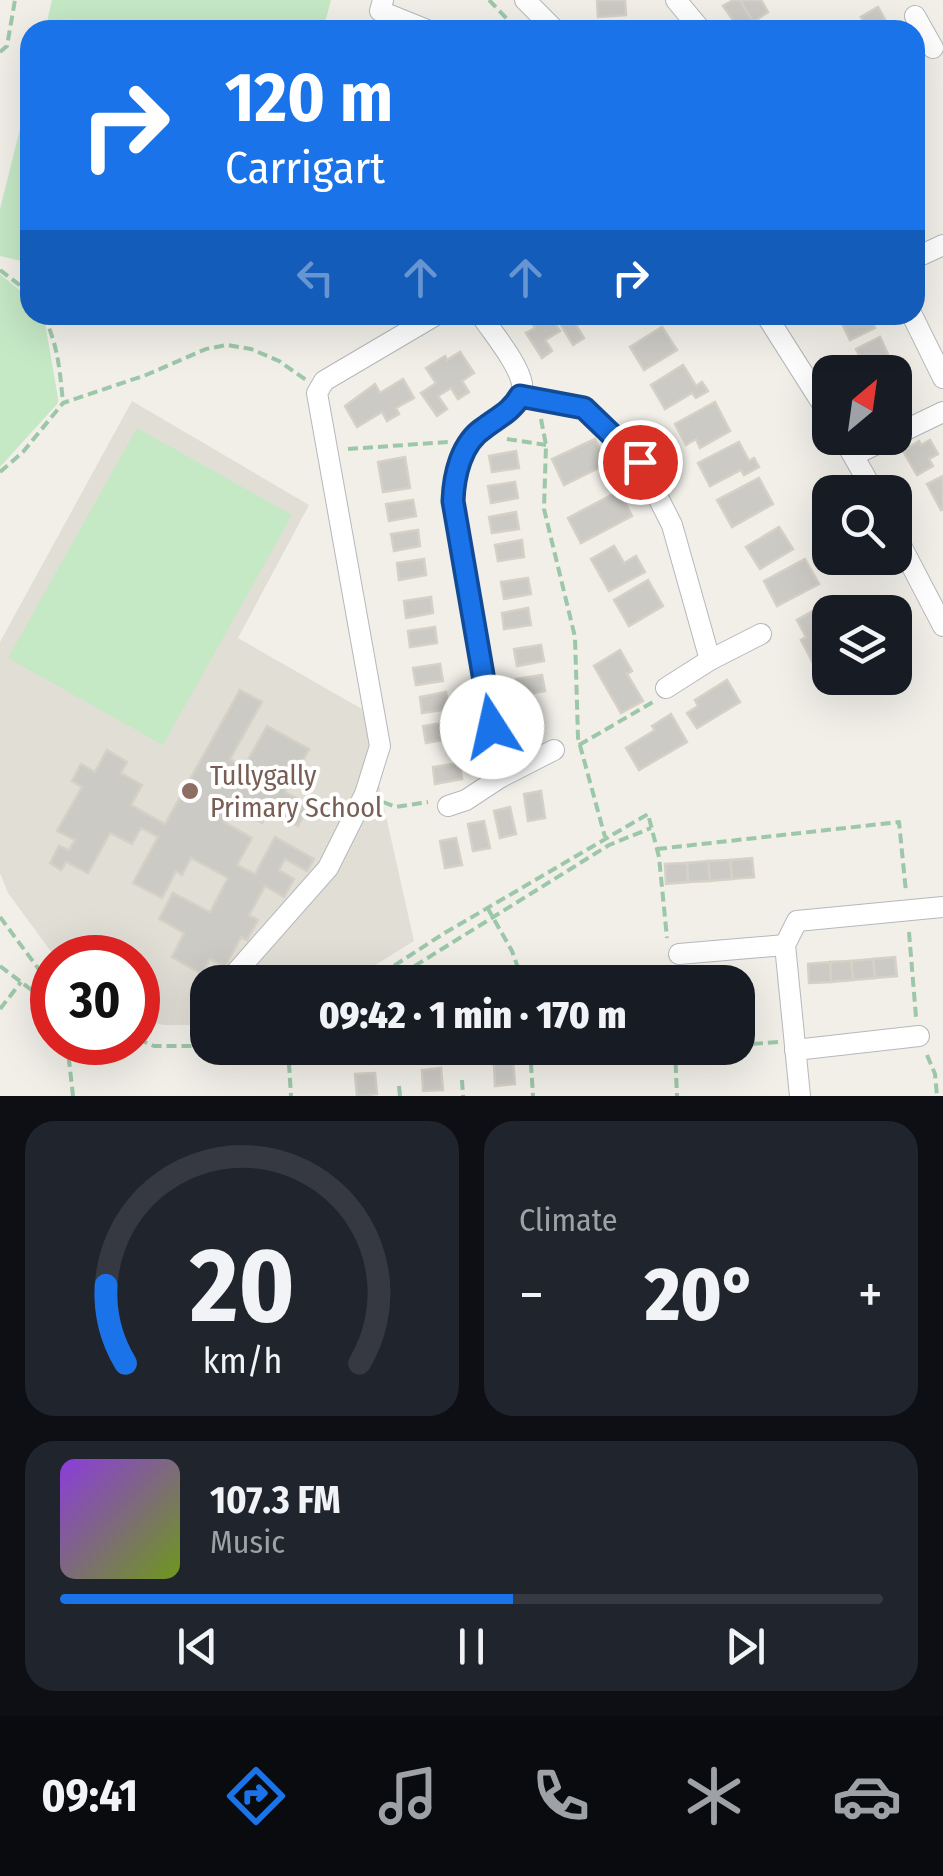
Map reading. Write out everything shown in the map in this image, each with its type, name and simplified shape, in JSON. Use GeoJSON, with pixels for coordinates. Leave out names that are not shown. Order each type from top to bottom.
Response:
{"type":"FeatureCollection","features":[{"type":"Feature","properties":{"kind":"street"},"geometry":{"type":"LineString","coordinates":[[383,0],[380,11],[402,20]]}},
{"type":"Feature","properties":{"kind":"street"},"geometry":{"type":"LineString","coordinates":[[524,0],[545,20]]}},
{"type":"Feature","properties":{"kind":"street"},"geometry":{"type":"LineString","coordinates":[[915,16],[917,20]]}},
{"type":"Feature","properties":{"kind":"street"},"geometry":{"type":"LineString","coordinates":[[242,965],[328,868],[365,794],[380,746],[317,399],[320,386],[420,325]]}},
{"type":"Feature","properties":{"kind":"street"},"geometry":{"type":"LineString","coordinates":[[487,325],[529,397]]}},
{"type":"Feature","properties":{"kind":"street"},"geometry":{"type":"LineString","coordinates":[[772,325],[812,388]]}},
{"type":"Feature","properties":{"kind":"street"},"geometry":{"type":"LineString","coordinates":[[917,325],[943,378]]}},
{"type":"Feature","properties":{"kind":"street"},"geometry":{"type":"LineString","coordinates":[[501,777],[453,501],[454,482],[473,437],[529,397],[584,408],[640,462],[672,526],[710,660]]}},
{"type":"Feature","properties":{"kind":"street"},"geometry":{"type":"LineString","coordinates":[[912,427],[943,412]]}},
{"type":"Feature","properties":{"kind":"street"},"geometry":{"type":"LineString","coordinates":[[912,567],[943,626]]}},
{"type":"Feature","properties":{"kind":"street"},"geometry":{"type":"LineString","coordinates":[[666,688],[761,634]]}},
{"type":"Feature","properties":{"kind":"street"},"geometry":{"type":"LineString","coordinates":[[442,803],[466,800],[554,750]]}},
{"type":"Feature","properties":{"kind":"street"},"geometry":{"type":"LineString","coordinates":[[800,1096],[785,945],[796,921],[943,907]]}},
{"type":"Feature","properties":{"kind":"street"},"geometry":{"type":"LineString","coordinates":[[673,948],[785,945]]}},
{"type":"Feature","properties":{"kind":"street"},"geometry":{"type":"LineString","coordinates":[[794,1045],[919,1036]]}},
{"type":"Feature","properties":{"kind":"path"},"geometry":{"type":"LineString","coordinates":[[2,48],[15,0]]}},
{"type":"Feature","properties":{"kind":"path"},"geometry":{"type":"LineString","coordinates":[[488,0],[508,20]]}},
{"type":"Feature","properties":{"kind":"path"},"geometry":{"type":"LineString","coordinates":[[0,270],[20,285]]}},
{"type":"Feature","properties":{"kind":"path"},"geometry":{"type":"LineString","coordinates":[[49,325],[58,358],[62,403]]}},
{"type":"Feature","properties":{"kind":"path"},"geometry":{"type":"LineString","coordinates":[[0,472],[23,452],[62,403],[146,375],[206,349],[227,345],[265,355],[320,386]]}},
{"type":"Feature","properties":{"kind":"path"},"geometry":{"type":"LineString","coordinates":[[529,397],[546,444],[544,509],[575,637],[580,744],[605,837]]}},
{"type":"Feature","properties":{"kind":"path"},"geometry":{"type":"LineString","coordinates":[[328,451],[473,437],[546,444]]}},
{"type":"Feature","properties":{"kind":"path"},"geometry":{"type":"LineString","coordinates":[[580,744],[660,698],[666,688]]}},
{"type":"Feature","properties":{"kind":"path"},"geometry":{"type":"LineString","coordinates":[[396,807],[442,803]]}},
{"type":"Feature","properties":{"kind":"path"},"geometry":{"type":"LineString","coordinates":[[396,965],[648,814],[673,948]]}},
{"type":"Feature","properties":{"kind":"path"},"geometry":{"type":"LineString","coordinates":[[416,965],[609,845],[651,828]]}},
{"type":"Feature","properties":{"kind":"path"},"geometry":{"type":"LineString","coordinates":[[488,907],[517,965]]}},
{"type":"Feature","properties":{"kind":"path"},"geometry":{"type":"LineString","coordinates":[[0,918],[30,958]]}},
{"type":"Feature","properties":{"kind":"path"},"geometry":{"type":"LineString","coordinates":[[0,966],[30,989]]}},
{"type":"Feature","properties":{"kind":"path"},"geometry":{"type":"LineString","coordinates":[[0,1008],[21,982]]}},
{"type":"Feature","properties":{"kind":"path"},"geometry":{"type":"LineString","coordinates":[[755,1046],[794,1045]]}},
{"type":"Feature","properties":{"kind":"path"},"geometry":{"type":"LineString","coordinates":[[160,1046],[190,1046]]}},
{"type":"Feature","properties":{"kind":"path"},"geometry":{"type":"LineString","coordinates":[[70,1065],[73,1096]]}},
{"type":"Feature","properties":{"kind":"path"},"geometry":{"type":"LineString","coordinates":[[289,1065],[292,1096]]}},
{"type":"Feature","properties":{"kind":"path"},"geometry":{"type":"LineString","coordinates":[[531,1065],[533,1096]]}},
{"type":"Feature","properties":{"kind":"path"},"geometry":{"type":"LineString","coordinates":[[676,1065],[677,1096]]}},
{"type":"Feature","properties":{"kind":"path"},"geometry":{"type":"LineString","coordinates":[[462,1080],[463,1096]]}},
{"type":"Feature","properties":{"kind":"path"},"geometry":{"type":"LineString","coordinates":[[399,1086],[400,1096]]}},
{"type":"Feature","properties":{"kind":"shaded area","name":"Tullygally Primary School"},"geometry":{"type":"Polygon","coordinates":[[[132,401],[309,505],[238,638],[362,709],[414,941],[375,965],[190,965],[190,1025],[160,1024],[160,935],[39,935],[8,893],[0,873],[0,642],[132,401]]]}},
{"type":"Feature","properties":{"kind":"green space"},"geometry":{"type":"Polygon","coordinates":[[[52,0],[331,0],[326,20],[47,20],[52,0]]]}},
{"type":"Feature","properties":{"kind":"green space"},"geometry":{"type":"Polygon","coordinates":[[[20,129],[20,261],[0,256],[0,209],[20,129]]]}},
{"type":"Feature","properties":{"kind":"green space"},"geometry":{"type":"Polygon","coordinates":[[[0,274],[20,290],[20,325],[45,325],[58,403],[0,467],[0,274]]]}},
{"type":"Feature","properties":{"kind":"green space"},"geometry":{"type":"Polygon","coordinates":[[[137,428],[292,515],[163,745],[8,658],[137,428]]]}},
{"type":"Feature","properties":{"kind":"building"},"geometry":{"type":"Polygon","coordinates":[[[597,0],[625,0],[626,15],[598,17],[597,0]]]}},
{"type":"Feature","properties":{"kind":"building"},"geometry":{"type":"Polygon","coordinates":[[[740,0],[752,20],[733,20],[723,6],[740,0]]]}},
{"type":"Feature","properties":{"kind":"building"},"geometry":{"type":"Polygon","coordinates":[[[740,0],[761,0],[768,12],[752,20],[740,0]]]}},
{"type":"Feature","properties":{"kind":"building"},"geometry":{"type":"Polygon","coordinates":[[[878,7],[885,20],[863,20],[861,17],[878,7]]]}},
{"type":"Feature","properties":{"kind":"building"},"geometry":{"type":"Polygon","coordinates":[[[533,325],[556,325],[560,331],[545,340],[552,351],[542,358],[526,333],[535,328],[533,325]]]}},
{"type":"Feature","properties":{"kind":"building"},"geometry":{"type":"Polygon","coordinates":[[[561,325],[576,325],[584,338],[573,345],[561,325]]]}},
{"type":"Feature","properties":{"kind":"building"},"geometry":{"type":"Polygon","coordinates":[[[843,325],[874,325],[875,328],[850,340],[843,325]]]}},
{"type":"Feature","properties":{"kind":"building"},"geometry":{"type":"Polygon","coordinates":[[[662,327],[677,350],[644,370],[630,347],[662,327]]]}},
{"type":"Feature","properties":{"kind":"building"},"geometry":{"type":"Polygon","coordinates":[[[880,337],[888,355],[859,355],[856,349],[880,337]]]}},
{"type":"Feature","properties":{"kind":"building"},"geometry":{"type":"Polygon","coordinates":[[[460,352],[474,373],[462,381],[469,392],[458,399],[451,388],[438,396],[447,409],[437,416],[421,393],[436,383],[426,368],[460,352]]]}},
{"type":"Feature","properties":{"kind":"building"},"geometry":{"type":"Polygon","coordinates":[[[683,365],[696,386],[702,382],[708,391],[696,398],[692,393],[665,409],[651,385],[683,365]]]}},
{"type":"Feature","properties":{"kind":"building"},"geometry":{"type":"Polygon","coordinates":[[[403,379],[414,398],[396,408],[399,414],[387,421],[382,412],[357,427],[345,406],[375,384],[380,393],[403,379]]]}},
{"type":"Feature","properties":{"kind":"building"},"geometry":{"type":"Polygon","coordinates":[[[715,402],[730,431],[700,448],[696,439],[686,445],[675,424],[715,402]]]}},
{"type":"Feature","properties":{"kind":"building"},"geometry":{"type":"Polygon","coordinates":[[[595,439],[607,464],[564,485],[552,459],[595,439]]]}},
{"type":"Feature","properties":{"kind":"building"},"geometry":{"type":"Polygon","coordinates":[[[930,440],[938,454],[929,459],[933,466],[917,475],[905,455],[912,455],[912,445],[919,441],[921,445],[930,440]]]}},
{"type":"Feature","properties":{"kind":"building"},"geometry":{"type":"Polygon","coordinates":[[[739,442],[749,461],[754,458],[759,467],[744,475],[741,470],[710,486],[698,463],[739,442]]]}},
{"type":"Feature","properties":{"kind":"building"},"geometry":{"type":"Polygon","coordinates":[[[516,451],[519,468],[492,472],[489,456],[516,451]]]}},
{"type":"Feature","properties":{"kind":"building"},"geometry":{"type":"Polygon","coordinates":[[[405,457],[410,488],[383,492],[378,462],[405,457]]]}},
{"type":"Feature","properties":{"kind":"building"},"geometry":{"type":"Polygon","coordinates":[[[943,476],[943,509],[941,510],[927,484],[943,476]]]}},
{"type":"Feature","properties":{"kind":"building"},"geometry":{"type":"Polygon","coordinates":[[[759,478],[773,504],[732,527],[717,500],[759,478]]]}},
{"type":"Feature","properties":{"kind":"building"},"geometry":{"type":"Polygon","coordinates":[[[515,482],[518,498],[491,503],[488,486],[515,482]]]}},
{"type":"Feature","properties":{"kind":"building"},"geometry":{"type":"Polygon","coordinates":[[[619,491],[632,516],[581,543],[568,518],[619,491]]]}},
{"type":"Feature","properties":{"kind":"building"},"geometry":{"type":"Polygon","coordinates":[[[413,500],[416,516],[389,521],[386,504],[413,500]]]}},
{"type":"Feature","properties":{"kind":"building"},"geometry":{"type":"Polygon","coordinates":[[[516,512],[519,529],[492,533],[489,517],[516,512]]]}},
{"type":"Feature","properties":{"kind":"building"},"geometry":{"type":"Polygon","coordinates":[[[779,527],[793,549],[760,569],[746,547],[779,527]]]}},
{"type":"Feature","properties":{"kind":"building"},"geometry":{"type":"Polygon","coordinates":[[[418,530],[420,546],[394,551],[391,534],[418,530]]]}},
{"type":"Feature","properties":{"kind":"building"},"geometry":{"type":"Polygon","coordinates":[[[522,540],[524,557],[498,561],[495,545],[522,540]]]}},
{"type":"Feature","properties":{"kind":"building"},"geometry":{"type":"Polygon","coordinates":[[[614,546],[624,563],[636,556],[645,572],[609,591],[591,559],[614,546]]]}},
{"type":"Feature","properties":{"kind":"building"},"geometry":{"type":"Polygon","coordinates":[[[424,559],[426,575],[399,580],[397,563],[424,559]]]}},
{"type":"Feature","properties":{"kind":"building"},"geometry":{"type":"Polygon","coordinates":[[[805,559],[819,584],[777,606],[764,581],[805,559]]]}},
{"type":"Feature","properties":{"kind":"building"},"geometry":{"type":"Polygon","coordinates":[[[528,578],[531,594],[504,599],[501,582],[528,578]]]}},
{"type":"Feature","properties":{"kind":"building"},"geometry":{"type":"Polygon","coordinates":[[[648,580],[663,606],[629,626],[614,600],[648,580]]]}},
{"type":"Feature","properties":{"kind":"building"},"geometry":{"type":"Polygon","coordinates":[[[431,597],[433,613],[406,618],[404,601],[431,597]]]}},
{"type":"Feature","properties":{"kind":"building"},"geometry":{"type":"Polygon","coordinates":[[[528,608],[531,625],[504,629],[502,613],[528,608]]]}},
{"type":"Feature","properties":{"kind":"building"},"geometry":{"type":"Polygon","coordinates":[[[812,612],[812,661],[801,640],[806,637],[797,620],[812,612]]]}},
{"type":"Feature","properties":{"kind":"building"},"geometry":{"type":"Polygon","coordinates":[[[435,627],[437,643],[410,647],[408,631],[435,627]]]}},
{"type":"Feature","properties":{"kind":"building"},"geometry":{"type":"Polygon","coordinates":[[[541,645],[544,661],[517,666],[514,649],[541,645]]]}},
{"type":"Feature","properties":{"kind":"building"},"geometry":{"type":"Polygon","coordinates":[[[620,650],[632,671],[627,674],[643,701],[621,713],[594,666],[620,650]]]}},
{"type":"Feature","properties":{"kind":"building"},"geometry":{"type":"Polygon","coordinates":[[[440,664],[443,681],[416,685],[413,668],[440,664]]]}},
{"type":"Feature","properties":{"kind":"building"},"geometry":{"type":"Polygon","coordinates":[[[542,675],[545,691],[518,696],[516,679],[542,675]]]}},
{"type":"Feature","properties":{"kind":"building"},"geometry":{"type":"Polygon","coordinates":[[[727,680],[740,702],[697,728],[687,713],[698,706],[695,700],[727,680]]]}},
{"type":"Feature","properties":{"kind":"building"},"geometry":{"type":"Polygon","coordinates":[[[240,690],[262,702],[230,759],[244,767],[267,726],[309,749],[285,792],[309,805],[298,826],[270,810],[262,823],[233,807],[224,822],[252,838],[237,865],[255,874],[275,837],[314,859],[307,871],[285,859],[279,870],[294,879],[284,897],[265,886],[249,915],[258,920],[247,940],[241,937],[226,965],[210,959],[207,965],[190,967],[172,957],[184,933],[159,919],[173,893],[210,912],[228,878],[191,858],[182,875],[176,871],[162,898],[133,883],[158,837],[141,828],[132,844],[110,833],[88,873],[66,862],[61,870],[50,863],[59,846],[69,850],[75,840],[57,831],[82,787],[72,781],[81,764],[95,772],[107,750],[127,762],[121,773],[142,785],[131,805],[165,824],[240,690]]]}},
{"type":"Feature","properties":{"kind":"building"},"geometry":{"type":"Polygon","coordinates":[[[446,692],[449,709],[422,713],[420,697],[446,692]]]}},
{"type":"Feature","properties":{"kind":"building"},"geometry":{"type":"Polygon","coordinates":[[[671,714],[687,742],[639,770],[626,748],[655,730],[652,726],[671,714]]]}},
{"type":"Feature","properties":{"kind":"building"},"geometry":{"type":"Polygon","coordinates":[[[450,722],[453,738],[426,743],[423,726],[450,722]]]}},
{"type":"Feature","properties":{"kind":"building"},"geometry":{"type":"Polygon","coordinates":[[[460,763],[462,779],[435,784],[433,767],[460,763]]]}},
{"type":"Feature","properties":{"kind":"building"},"geometry":{"type":"Polygon","coordinates":[[[541,791],[545,818],[528,821],[524,794],[541,791]]]}},
{"type":"Feature","properties":{"kind":"building"},"geometry":{"type":"Polygon","coordinates":[[[510,807],[516,834],[500,838],[494,811],[510,807]]]}},
{"type":"Feature","properties":{"kind":"building"},"geometry":{"type":"Polygon","coordinates":[[[484,821],[490,848],[473,851],[468,824],[484,821]]]}},
{"type":"Feature","properties":{"kind":"building"},"geometry":{"type":"Polygon","coordinates":[[[456,838],[462,865],[445,868],[440,841],[456,838]]]}},
{"type":"Feature","properties":{"kind":"building"},"geometry":{"type":"Polygon","coordinates":[[[752,858],[754,877],[732,879],[730,860],[752,858]]]}},
{"type":"Feature","properties":{"kind":"building"},"geometry":{"type":"Polygon","coordinates":[[[730,860],[732,879],[710,881],[708,861],[730,860]]]}},
{"type":"Feature","properties":{"kind":"building"},"geometry":{"type":"Polygon","coordinates":[[[708,861],[710,881],[688,882],[687,863],[708,861]]]}},
{"type":"Feature","properties":{"kind":"building"},"geometry":{"type":"Polygon","coordinates":[[[687,863],[688,882],[666,884],[665,864],[687,863]]]}},
{"type":"Feature","properties":{"kind":"building"},"geometry":{"type":"Polygon","coordinates":[[[895,957],[897,976],[875,978],[873,959],[895,957]]]}},
{"type":"Feature","properties":{"kind":"building"},"geometry":{"type":"Polygon","coordinates":[[[873,959],[875,978],[853,980],[851,961],[873,959]]]}},
{"type":"Feature","properties":{"kind":"building"},"geometry":{"type":"Polygon","coordinates":[[[851,961],[853,980],[831,982],[830,962],[851,961]]]}},
{"type":"Feature","properties":{"kind":"building"},"geometry":{"type":"Polygon","coordinates":[[[830,962],[831,982],[809,983],[808,964],[830,962]]]}},
{"type":"Feature","properties":{"kind":"building"},"geometry":{"type":"Polygon","coordinates":[[[494,1065],[513,1065],[515,1084],[495,1086],[494,1065]]]}},
{"type":"Feature","properties":{"kind":"building"},"geometry":{"type":"Polygon","coordinates":[[[441,1068],[443,1090],[423,1091],[422,1070],[441,1068]]]}},
{"type":"Feature","properties":{"kind":"building"},"geometry":{"type":"Polygon","coordinates":[[[375,1073],[377,1094],[357,1096],[355,1074],[375,1073]]]}},
{"type":"Feature","properties":{"kind":"place","name":"Tullygally Primary School"},"geometry":{"type":"Point","coordinates":[190,791]}},
{"type":"Feature","properties":{"kind":"route"},"geometry":{"type":"LineString","coordinates":[[492,727],[453,501],[454,482],[468,443],[478,431],[515,406],[520,396],[584,408],[640,462]]}}]}
